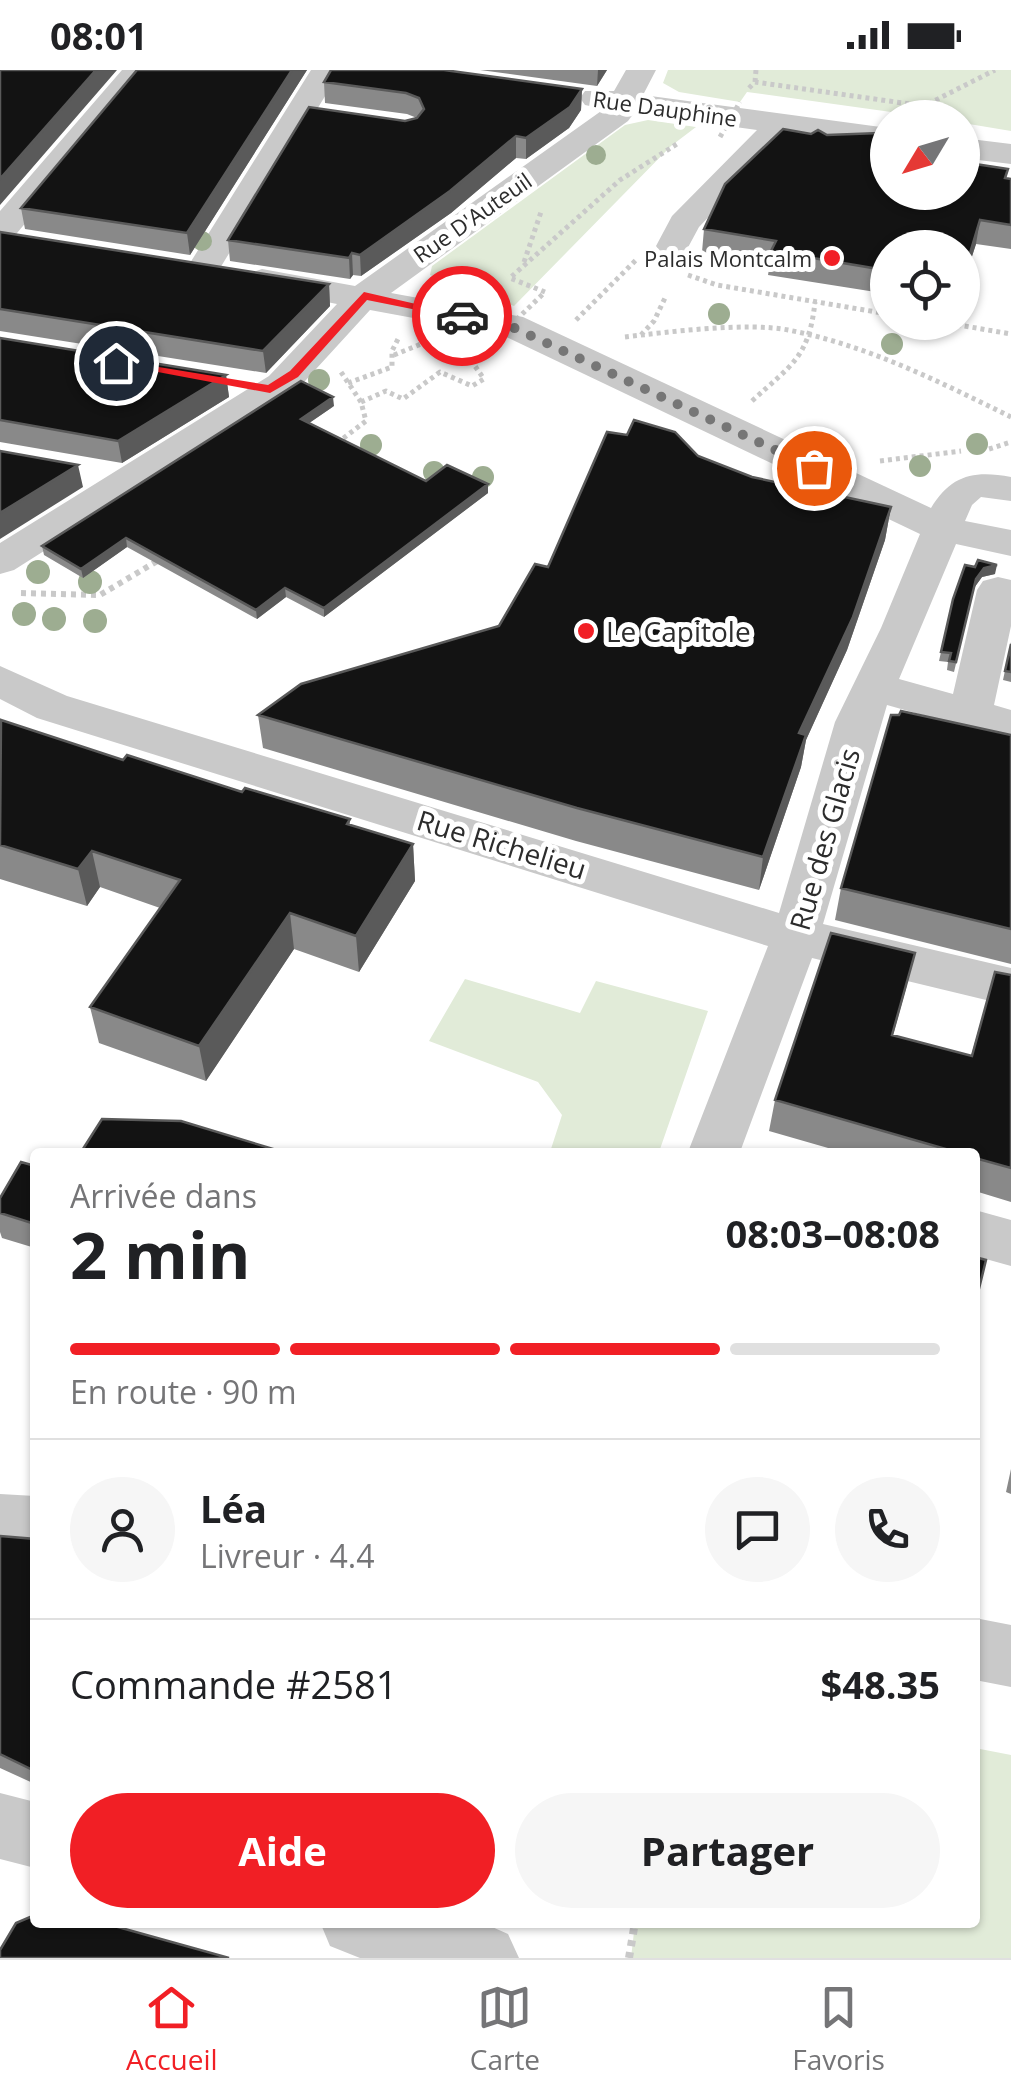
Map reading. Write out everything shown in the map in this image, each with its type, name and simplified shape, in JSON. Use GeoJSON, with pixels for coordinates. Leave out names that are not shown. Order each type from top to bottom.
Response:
{"type":"FeatureCollection","features":[{"type":"Feature","properties":{"kind":"street"},"geometry":{"type":"LineString","coordinates":[[0,232],[139,70]]}},
{"type":"Feature","properties":{"kind":"street"},"geometry":{"type":"LineString","coordinates":[[202,271],[326,70]]}},
{"type":"Feature","properties":{"kind":"street","name":"Rue D'Auteuil"},"geometry":{"type":"LineString","coordinates":[[10,577],[130,480],[294,374],[364,296],[617,114],[641,70]]}},
{"type":"Feature","properties":{"kind":"street","name":"Rue Dauphine"},"geometry":{"type":"LineString","coordinates":[[560,93],[870,136]]}},
{"type":"Feature","properties":{"kind":"street"},"geometry":{"type":"LineString","coordinates":[[299,114],[333,118]]}},
{"type":"Feature","properties":{"kind":"street"},"geometry":{"type":"LineString","coordinates":[[673,254],[684,223],[780,124]]}},
{"type":"Feature","properties":{"kind":"street"},"geometry":{"type":"LineString","coordinates":[[980,150],[1011,154]]}},
{"type":"Feature","properties":{"kind":"street"},"geometry":{"type":"LineString","coordinates":[[0,240],[40,246]]}},
{"type":"Feature","properties":{"kind":"street"},"geometry":{"type":"LineString","coordinates":[[166,265],[364,296],[510,326],[942,528],[1011,543]]}},
{"type":"Feature","properties":{"kind":"street"},"geometry":{"type":"LineString","coordinates":[[212,380],[270,389]]}},
{"type":"Feature","properties":{"kind":"street"},"geometry":{"type":"LineString","coordinates":[[74,470],[130,480]]}},
{"type":"Feature","properties":{"kind":"street","name":"Rue des Glacis"},"geometry":{"type":"LineString","coordinates":[[716,1148],[796,936],[858,722],[902,628],[942,528],[959,491],[973,485],[1011,489]]}},
{"type":"Feature","properties":{"kind":"street"},"geometry":{"type":"LineString","coordinates":[[873,687],[991,720],[1005,588],[902,628]]}},
{"type":"Feature","properties":{"kind":"street","name":"Rue Richelieu"},"geometry":{"type":"LineString","coordinates":[[0,681],[52,707],[796,936],[1011,987]]}},
{"type":"Feature","properties":{"kind":"street"},"geometry":{"type":"LineString","coordinates":[[980,1234],[1011,1243]]}},
{"type":"Feature","properties":{"kind":"street"},"geometry":{"type":"LineString","coordinates":[[0,1522],[30,1524]]}},
{"type":"Feature","properties":{"kind":"street"},"geometry":{"type":"LineString","coordinates":[[980,1650],[1011,1656]]}},
{"type":"Feature","properties":{"kind":"street"},"geometry":{"type":"LineString","coordinates":[[0,1826],[30,1834]]}},
{"type":"Feature","properties":{"kind":"street"},"geometry":{"type":"LineString","coordinates":[[376,1928],[484,1958]]}},
{"type":"Feature","properties":{"kind":"path"},"geometry":{"type":"LineString","coordinates":[[720,137],[755,82],[756,70]]}},
{"type":"Feature","properties":{"kind":"path"},"geometry":{"type":"LineString","coordinates":[[755,82],[924,106],[994,70]]}},
{"type":"Feature","properties":{"kind":"path"},"geometry":{"type":"LineString","coordinates":[[361,402],[386,391],[403,400],[440,372],[472,386],[484,379],[468,356],[482,353],[545,292],[510,278],[620,180],[672,146]]}},
{"type":"Feature","properties":{"kind":"path"},"geometry":{"type":"LineString","coordinates":[[524,263],[541,212]]}},
{"type":"Feature","properties":{"kind":"path"},"geometry":{"type":"LineString","coordinates":[[568,329],[637,258],[673,254],[687,275],[707,283],[870,311]]}},
{"type":"Feature","properties":{"kind":"path"},"geometry":{"type":"LineString","coordinates":[[640,336],[654,321],[665,298]]}},
{"type":"Feature","properties":{"kind":"path"},"geometry":{"type":"LineString","coordinates":[[752,401],[803,354],[815,302]]}},
{"type":"Feature","properties":{"kind":"path"},"geometry":{"type":"LineString","coordinates":[[617,338],[785,329],[910,367],[1011,418]]}},
{"type":"Feature","properties":{"kind":"path"},"geometry":{"type":"LineString","coordinates":[[980,329],[1011,334]]}},
{"type":"Feature","properties":{"kind":"path"},"geometry":{"type":"LineString","coordinates":[[348,383],[392,367],[392,351],[400,336]]}},
{"type":"Feature","properties":{"kind":"path"},"geometry":{"type":"LineString","coordinates":[[394,355],[424,343]]}},
{"type":"Feature","properties":{"kind":"path"},"geometry":{"type":"LineString","coordinates":[[327,451],[366,421],[361,402],[336,366]]}},
{"type":"Feature","properties":{"kind":"path"},"geometry":{"type":"LineString","coordinates":[[985,449],[1011,442]]}},
{"type":"Feature","properties":{"kind":"path"},"geometry":{"type":"LineString","coordinates":[[874,464],[890,457],[965,451]]}},
{"type":"Feature","properties":{"kind":"path"},"geometry":{"type":"LineString","coordinates":[[10,577],[100,595],[161,559]]}},
{"type":"Feature","properties":{"kind":"path"},"geometry":{"type":"LineString","coordinates":[[628,1958],[634,1928]]}},
{"type":"Feature","properties":{"kind":"green space"},"geometry":{"type":"Polygon","coordinates":[[[668,70],[1011,70],[1011,131],[980,126],[980,100],[870,100],[870,109],[747,92],[740,102],[679,92],[663,83],[668,70]]]}},
{"type":"Feature","properties":{"kind":"green space"},"geometry":{"type":"Polygon","coordinates":[[[648,120],[696,127],[671,146],[514,306],[430,275],[432,266],[625,125],[648,120]]]}},
{"type":"Feature","properties":{"kind":"green space"},"geometry":{"type":"Polygon","coordinates":[[[465,979],[580,1013],[596,981],[708,1011],[660,1148],[551,1148],[562,1115],[538,1082],[429,1041],[465,979]]]}},
{"type":"Feature","properties":{"kind":"green space"},"geometry":{"type":"Polygon","coordinates":[[[980,1749],[1011,1755],[1011,1958],[631,1958],[634,1928],[980,1928],[980,1749]]]}},
{"type":"Feature","properties":{"kind":"building"},"geometry":{"type":"Polygon","coordinates":[[[0,70],[96,70],[0,179],[0,70]]]}},
{"type":"Feature","properties":{"kind":"building"},"geometry":{"type":"Polygon","coordinates":[[[137,70],[292,70],[187,233],[21,208],[137,70]]]}},
{"type":"Feature","properties":{"kind":"building"},"geometry":{"type":"Polygon","coordinates":[[[331,70],[444,70],[582,89],[570,107],[526,138],[516,136],[450,191],[360,255],[352,253],[349,258],[228,240],[309,107],[405,121],[417,118],[424,109],[419,98],[406,93],[324,82],[331,70]]]}},
{"type":"Feature","properties":{"kind":"building","name":"Palais Montcalm"},"geometry":{"type":"Polygon","coordinates":[[[783,129],[811,134],[818,130],[827,135],[870,133],[870,210],[980,210],[980,165],[1008,169],[1005,178],[1011,179],[1011,225],[980,220],[977,230],[870,230],[870,268],[771,251],[776,241],[704,229],[725,184],[783,129]]]}},
{"type":"Feature","properties":{"kind":"building"},"geometry":{"type":"Polygon","coordinates":[[[0,232],[329,284],[263,351],[0,309],[0,232]]]}},
{"type":"Feature","properties":{"kind":"building"},"geometry":{"type":"Polygon","coordinates":[[[0,338],[226,375],[118,441],[0,420],[0,338]]]}},
{"type":"Feature","properties":{"kind":"building"},"geometry":{"type":"Polygon","coordinates":[[[301,381],[333,397],[301,419],[426,481],[447,465],[488,484],[324,608],[285,588],[256,610],[126,538],[81,569],[42,546],[301,381]]]}},
{"type":"Feature","properties":{"kind":"building"},"geometry":{"type":"Polygon","coordinates":[[[634,420],[675,432],[698,456],[752,477],[891,507],[853,617],[799,733],[806,735],[763,857],[577,808],[258,715],[301,684],[499,626],[535,564],[548,567],[607,432],[627,435],[634,420]]]}},
{"type":"Feature","properties":{"kind":"building"},"geometry":{"type":"Polygon","coordinates":[[[0,451],[78,465],[0,513],[0,451]]]}},
{"type":"Feature","properties":{"kind":"building"},"geometry":{"type":"Polygon","coordinates":[[[978,560],[997,565],[984,568],[976,579],[956,662],[949,661],[951,653],[941,652],[953,599],[965,565],[975,567],[978,560]]]}},
{"type":"Feature","properties":{"kind":"building"},"geometry":{"type":"Polygon","coordinates":[[[1011,644],[1011,672],[1005,671],[1011,644]]]}},
{"type":"Feature","properties":{"kind":"building"},"geometry":{"type":"Polygon","coordinates":[[[901,711],[1011,735],[1011,929],[841,888],[891,715],[901,711]]]}},
{"type":"Feature","properties":{"kind":"building"},"geometry":{"type":"Polygon","coordinates":[[[1,720],[123,760],[127,755],[242,792],[245,788],[350,819],[347,824],[413,844],[356,936],[290,913],[199,1046],[90,1007],[180,880],[92,851],[78,869],[0,845],[1,720]]]}},
{"type":"Feature","properties":{"kind":"building"},"geometry":{"type":"Polygon","coordinates":[[[831,933],[915,953],[892,1035],[972,1056],[995,972],[1011,975],[1011,1168],[980,1159],[980,1148],[942,1148],[775,1100],[831,933]]]}},
{"type":"Feature","properties":{"kind":"building"},"geometry":{"type":"Polygon","coordinates":[[[102,1119],[181,1121],[270,1148],[84,1148],[102,1119]]]}},
{"type":"Feature","properties":{"kind":"building"},"geometry":{"type":"Polygon","coordinates":[[[21,1162],[30,1165],[30,1222],[0,1213],[0,1198],[21,1162]]]}},
{"type":"Feature","properties":{"kind":"building"},"geometry":{"type":"Polygon","coordinates":[[[980,1258],[986,1260],[980,1285],[980,1258]]]}},
{"type":"Feature","properties":{"kind":"building"},"geometry":{"type":"Polygon","coordinates":[[[0,1536],[30,1539],[30,1769],[0,1754],[0,1536]]]}},
{"type":"Feature","properties":{"kind":"building"},"geometry":{"type":"Polygon","coordinates":[[[30,1917],[30,1928],[122,1928],[229,1958],[0,1958],[0,1950],[16,1923],[30,1917]]]}},
{"type":"Feature","properties":{"kind":"way so far"},"geometry":{"type":"LineString","coordinates":[[462,316],[510,326],[814,468]]}},
{"type":"Feature","properties":{"kind":"place","name":"Palais Montcalm"},"geometry":{"type":"Point","coordinates":[832,258]}},
{"type":"Feature","properties":{"kind":"place","name":"Le Capitole"},"geometry":{"type":"Point","coordinates":[586,631]}},
{"type":"Feature","properties":{"kind":"route"},"geometry":{"type":"LineString","coordinates":[[116,363],[270,389],[294,374],[364,296],[462,316]]}}]}
